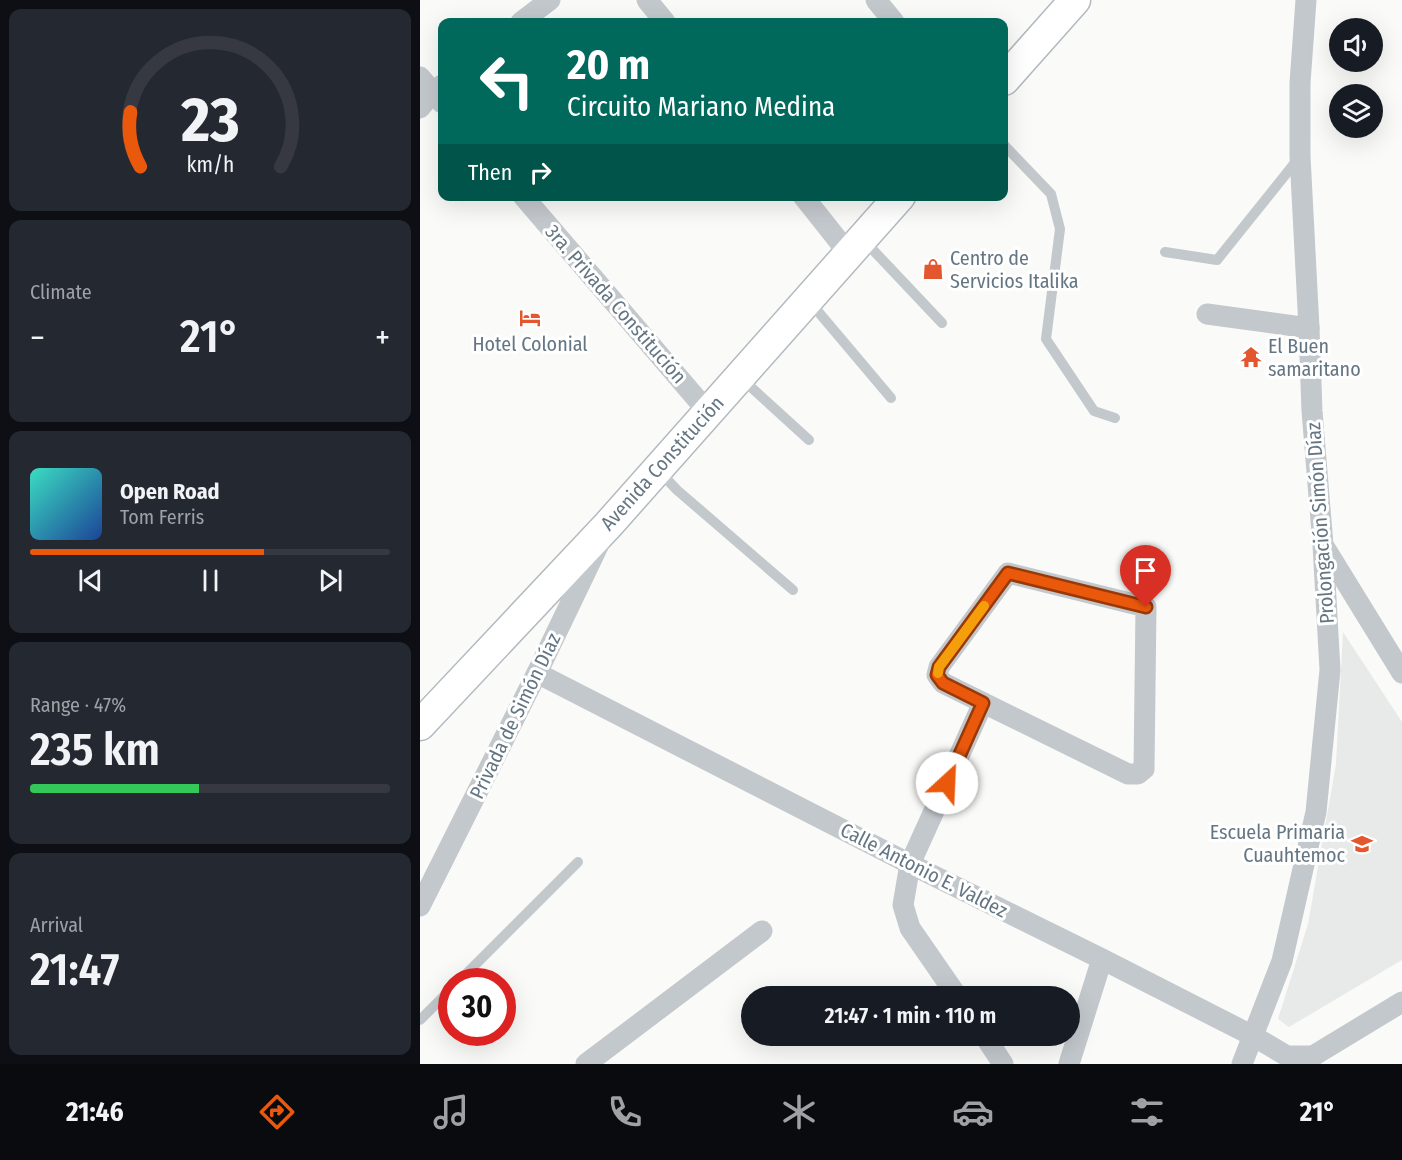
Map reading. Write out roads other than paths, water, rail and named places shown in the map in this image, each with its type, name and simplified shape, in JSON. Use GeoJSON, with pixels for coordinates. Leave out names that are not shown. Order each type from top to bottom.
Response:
{"type":"FeatureCollection","features":[{"type":"Feature","properties":{"kind":"main road"},"geometry":{"type":"LineString","coordinates":[[1008,75],[1061,5]]}},
{"type":"Feature","properties":{"kind":"main road","name":"Avenida Constitución"},"geometry":{"type":"LineString","coordinates":[[420,725],[609,524],[896,201]]}},
{"type":"Feature","properties":{"kind":"street"},"geometry":{"type":"LineString","coordinates":[[526,18],[550,0]]}},
{"type":"Feature","properties":{"kind":"street"},"geometry":{"type":"LineString","coordinates":[[647,0],[662,18]]}},
{"type":"Feature","properties":{"kind":"street"},"geometry":{"type":"LineString","coordinates":[[876,0],[891,18]]}},
{"type":"Feature","properties":{"kind":"street","name":"Prolongación Simón Díaz"},"geometry":{"type":"LineString","coordinates":[[1242,1064],[1282,961],[1316,812],[1330,670],[1323,545],[1311,411],[1300,156],[1300,83],[1306,0]]}},
{"type":"Feature","properties":{"kind":"street","name":"3ra. Privada Constitución"},"geometry":{"type":"LineString","coordinates":[[527,201],[708,412]]}},
{"type":"Feature","properties":{"kind":"street"},"geometry":{"type":"LineString","coordinates":[[808,201],[855,247]]}},
{"type":"Feature","properties":{"kind":"street"},"geometry":{"type":"LineString","coordinates":[[1207,314],[1309,328]]}},
{"type":"Feature","properties":{"kind":"street","name":"Privada de Simón Díaz"},"geometry":{"type":"LineString","coordinates":[[420,906],[609,524]]}},
{"type":"Feature","properties":{"kind":"street"},"geometry":{"type":"LineString","coordinates":[[1323,545],[1402,673]]}},
{"type":"Feature","properties":{"kind":"street"},"geometry":{"type":"LineString","coordinates":[[1008,573],[1146,607],[1144,769],[1138,774],[1128,774],[983,703],[943,683],[937,675],[939,667],[1008,573]]}},
{"type":"Feature","properties":{"kind":"street","name":"Calle Antonio E. Valdez"},"geometry":{"type":"LineString","coordinates":[[537,673],[1253,1036],[1287,1056],[1316,1060]]}},
{"type":"Feature","properties":{"kind":"street"},"geometry":{"type":"LineString","coordinates":[[950,986],[910,927],[903,905],[910,864],[983,703]]}},
{"type":"Feature","properties":{"kind":"street"},"geometry":{"type":"LineString","coordinates":[[586,1064],[762,931]]}},
{"type":"Feature","properties":{"kind":"street"},"geometry":{"type":"LineString","coordinates":[[1069,1064],[1102,959]]}},
{"type":"Feature","properties":{"kind":"street"},"geometry":{"type":"LineString","coordinates":[[1316,1060],[1402,1002]]}},
{"type":"Feature","properties":{"kind":"street"},"geometry":{"type":"LineString","coordinates":[[991,1046],[1003,1064]]}},
{"type":"Feature","properties":{"kind":"lane"},"geometry":{"type":"LineString","coordinates":[[1008,149],[1052,194],[1060,229],[1046,339],[1094,411],[1115,418]]}},
{"type":"Feature","properties":{"kind":"lane"},"geometry":{"type":"LineString","coordinates":[[1165,252],[1217,260],[1300,156]]}},
{"type":"Feature","properties":{"kind":"lane"},"geometry":{"type":"LineString","coordinates":[[855,247],[874,250],[942,323]]}},
{"type":"Feature","properties":{"kind":"lane"},"geometry":{"type":"LineString","coordinates":[[808,300],[891,398]]}},
{"type":"Feature","properties":{"kind":"lane"},"geometry":{"type":"LineString","coordinates":[[739,377],[809,440]]}},
{"type":"Feature","properties":{"kind":"lane"},"geometry":{"type":"LineString","coordinates":[[657,469],[677,490],[793,590]]}},
{"type":"Feature","properties":{"kind":"lane"},"geometry":{"type":"LineString","coordinates":[[472,968],[578,862]]}},
{"type":"Feature","properties":{"kind":"lane"},"geometry":{"type":"LineString","coordinates":[[420,1020],[438,1002]]}},
{"type":"Feature","properties":{"kind":"place","name":"Centro de Servicios Italika"},"geometry":{"type":"Point","coordinates":[933,269]}},
{"type":"Feature","properties":{"kind":"place","name":"Hotel Colonial"},"geometry":{"type":"Point","coordinates":[530,318]}},
{"type":"Feature","properties":{"kind":"place","name":"El Buen samaritano"},"geometry":{"type":"Point","coordinates":[1251,357]}},
{"type":"Feature","properties":{"kind":"place","name":"Escuela Primaria Cuauhtemoc"},"geometry":{"type":"Point","coordinates":[1362,844]}}]}
